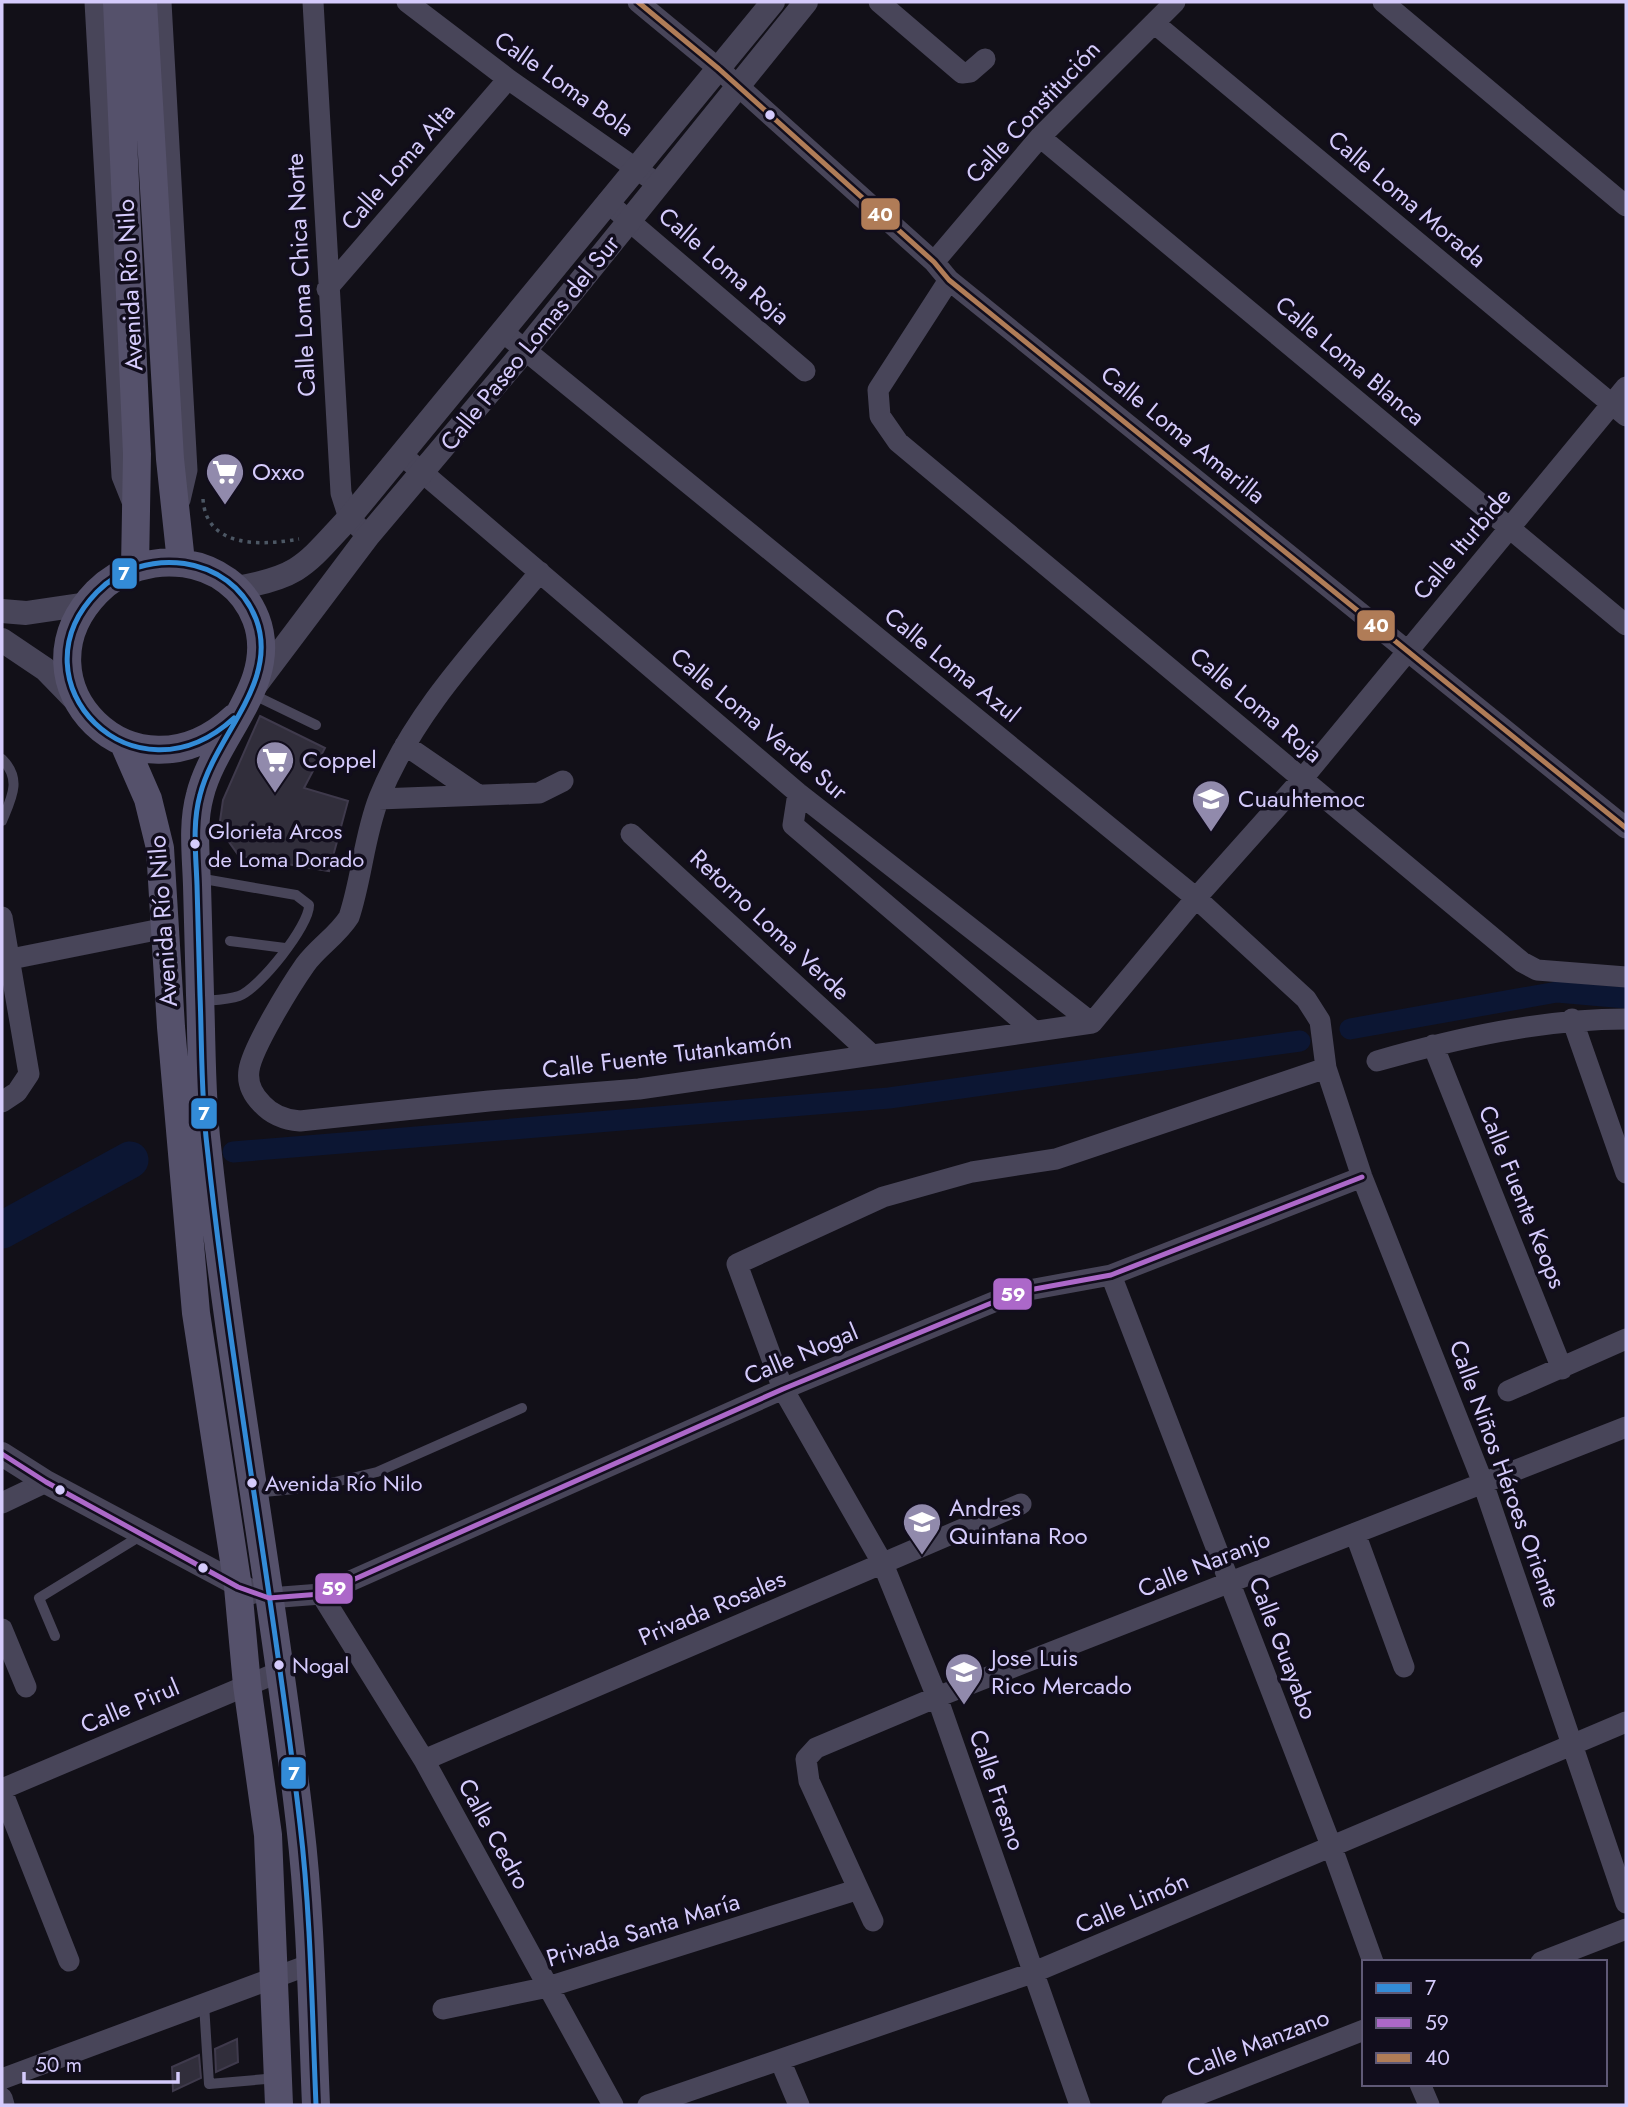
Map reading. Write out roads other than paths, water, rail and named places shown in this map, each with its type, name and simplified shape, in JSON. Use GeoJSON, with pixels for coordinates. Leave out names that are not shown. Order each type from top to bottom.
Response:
{"type":"FeatureCollection","features":[{"type":"Feature","properties":{"kind":"main road","name":"Avenida Río Nilo"},"geometry":{"type":"LineString","coordinates":[[117,2],[137,454],[135,568]]}},
{"type":"Feature","properties":{"kind":"main road","name":"Avenida Río Nilo"},"geometry":{"type":"LineString","coordinates":[[143,2],[170,459],[181,562]]}},
{"type":"Feature","properties":{"kind":"main road"},"geometry":{"type":"LineString","coordinates":[[158,562],[181,562],[211,571],[236,588],[249,604],[260,634],[261,665],[253,690],[234,718],[214,735],[176,749],[150,750],[124,744],[99,728],[80,706],[70,678],[69,653],[75,628],[87,604],[108,583],[135,568],[158,562]]}},
{"type":"Feature","properties":{"kind":"main road","name":"Avenida Río Nilo"},"geometry":{"type":"LineString","coordinates":[[234,718],[208,770],[199,797],[195,828],[206,1142],[301,1826],[311,1964],[316,2105]]}},
{"type":"Feature","properties":{"kind":"main road","name":"Avenida Río Nilo"},"geometry":{"type":"LineString","coordinates":[[124,744],[155,823],[160,848],[171,1027],[196,1313],[237,1587],[247,1685],[268,1835],[279,2092]]}},
{"type":"Feature","properties":{"kind":"street"},"geometry":{"type":"LineString","coordinates":[[96,2],[122,476],[136,510]]}},
{"type":"Feature","properties":{"kind":"street"},"geometry":{"type":"LineString","coordinates":[[161,2],[187,470],[177,512]]}},
{"type":"Feature","properties":{"kind":"street","name":"Calle Loma Chica Norte"},"geometry":{"type":"LineString","coordinates":[[313,2],[327,289],[341,493],[349,518]]}},
{"type":"Feature","properties":{"kind":"street","name":"Calle Loma Bola"},"geometry":{"type":"LineString","coordinates":[[407,2],[508,79],[658,184]]}},
{"type":"Feature","properties":{"kind":"street","name":"Calle Loma Amarilla"},"geometry":{"type":"LineString","coordinates":[[638,2],[727,77],[934,262],[949,280],[1626,828]]}},
{"type":"Feature","properties":{"kind":"street","name":"Calle Paseo Lomas del Sur"},"geometry":{"type":"LineString","coordinates":[[253,690],[368,536],[525,350],[658,184],[773,2]]}},
{"type":"Feature","properties":{"kind":"street","name":"Calle Paseo Lomas del Sur"},"geometry":{"type":"LineString","coordinates":[[236,588],[282,579],[305,565],[349,518],[637,167],[806,2]]}},
{"type":"Feature","properties":{"kind":"street"},"geometry":{"type":"LineString","coordinates":[[879,2],[962,73],[970,72],[985,59]]}},
{"type":"Feature","properties":{"kind":"street","name":"Calle Constitución"},"geometry":{"type":"LineString","coordinates":[[934,262],[1040,137],[1175,2]]}},
{"type":"Feature","properties":{"kind":"street"},"geometry":{"type":"LineString","coordinates":[[1383,2],[1626,206]]}},
{"type":"Feature","properties":{"kind":"street","name":"Calle Loma Morada"},"geometry":{"type":"LineString","coordinates":[[1154,23],[1619,410]]}},
{"type":"Feature","properties":{"kind":"street","name":"Calle Loma Alta"},"geometry":{"type":"LineString","coordinates":[[327,289],[508,79]]}},
{"type":"Feature","properties":{"kind":"street","name":"Calle Loma Blanca"},"geometry":{"type":"LineString","coordinates":[[1040,137],[1626,625]]}},
{"type":"Feature","properties":{"kind":"street","name":"Calle Loma Roja"},"geometry":{"type":"LineString","coordinates":[[607,202],[805,371]]}},
{"type":"Feature","properties":{"kind":"street","name":"Calle Loma Roja"},"geometry":{"type":"LineString","coordinates":[[949,280],[878,390],[880,416],[898,442],[1529,967],[1626,977]]}},
{"type":"Feature","properties":{"kind":"street","name":"Calle Loma Azul"},"geometry":{"type":"LineString","coordinates":[[503,332],[1196,898],[1306,999],[1323,1028],[1325,1068]]}},
{"type":"Feature","properties":{"kind":"street","name":"Calle Iturbide"},"geometry":{"type":"LineString","coordinates":[[1092,1023],[1196,898],[1303,778],[1510,528],[1619,410],[1626,387]]}},
{"type":"Feature","properties":{"kind":"street","name":"Calle Loma Verde Sur"},"geometry":{"type":"LineString","coordinates":[[401,455],[798,793],[1092,1023]]}},
{"type":"Feature","properties":{"kind":"street"},"geometry":{"type":"LineString","coordinates":[[349,518],[368,536]]}},
{"type":"Feature","properties":{"kind":"street"},"geometry":{"type":"LineString","coordinates":[[540,572],[426,709],[379,799],[539,793],[563,781]]}},
{"type":"Feature","properties":{"kind":"street"},"geometry":{"type":"LineString","coordinates":[[2,611],[26,613],[87,604]]}},
{"type":"Feature","properties":{"kind":"street"},"geometry":{"type":"LineString","coordinates":[[2,642],[45,669],[80,706]]}},
{"type":"Feature","properties":{"kind":"street"},"geometry":{"type":"LineString","coordinates":[[405,745],[478,795]]}},
{"type":"Feature","properties":{"kind":"street"},"geometry":{"type":"LineString","coordinates":[[798,793],[793,825],[1034,1031]]}},
{"type":"Feature","properties":{"kind":"street","name":"Calle Fuente Tutankamón"},"geometry":{"type":"LineString","coordinates":[[379,799],[349,917],[339,933],[306,965],[253,1057],[249,1082],[254,1096],[277,1115],[300,1121],[489,1101],[639,1089],[1092,1023]]}},
{"type":"Feature","properties":{"kind":"street","name":"Retorno Loma Verde"},"geometry":{"type":"LineString","coordinates":[[631,834],[872,1055]]}},
{"type":"Feature","properties":{"kind":"street"},"geometry":{"type":"LineString","coordinates":[[2,917],[28,1065],[26,1082],[2,1102]]}},
{"type":"Feature","properties":{"kind":"street"},"geometry":{"type":"LineString","coordinates":[[11,959],[166,929]]}},
{"type":"Feature","properties":{"kind":"street"},"geometry":{"type":"LineString","coordinates":[[1572,1019],[1626,1172]]}},
{"type":"Feature","properties":{"kind":"street"},"geometry":{"type":"LineString","coordinates":[[1377,1061],[1433,1045],[1572,1019],[1626,1019]]}},
{"type":"Feature","properties":{"kind":"street","name":"Calle Fuente Keops"},"geometry":{"type":"LineString","coordinates":[[1433,1045],[1562,1369]]}},
{"type":"Feature","properties":{"kind":"street","name":"Calle Niños Héroes Oriente"},"geometry":{"type":"LineString","coordinates":[[1325,1068],[1362,1177],[1483,1483],[1575,1744],[1626,1903]]}},
{"type":"Feature","properties":{"kind":"street","name":"Calle Fresno"},"geometry":{"type":"LineString","coordinates":[[1080,2105],[937,1698],[883,1564],[783,1389],[737,1264],[883,1197],[972,1172],[1056,1159],[1325,1068]]}},
{"type":"Feature","properties":{"kind":"street","name":"Calle Nogal"},"geometry":{"type":"LineString","coordinates":[[269,1598],[321,1594],[783,1389],[1018,1292],[1111,1275],[1362,1177]]}},
{"type":"Feature","properties":{"kind":"street","name":"Calle Guayabo"},"geometry":{"type":"LineString","coordinates":[[1111,1275],[1332,1848],[1372,1960]]}},
{"type":"Feature","properties":{"kind":"street"},"geometry":{"type":"LineString","coordinates":[[1508,1391],[1626,1339]]}},
{"type":"Feature","properties":{"kind":"street","name":"Calle Naranjo"},"geometry":{"type":"LineString","coordinates":[[856,1890],[809,1781],[806,1759],[820,1746],[1626,1427]]}},
{"type":"Feature","properties":{"kind":"street"},"geometry":{"type":"LineString","coordinates":[[2,1454],[46,1482],[237,1587],[269,1598]]}},
{"type":"Feature","properties":{"kind":"street"},"geometry":{"type":"LineString","coordinates":[[2,1503],[46,1482]]}},
{"type":"Feature","properties":{"kind":"street","name":"Privada Rosales"},"geometry":{"type":"LineString","coordinates":[[424,1760],[1021,1504]]}},
{"type":"Feature","properties":{"kind":"street"},"geometry":{"type":"LineString","coordinates":[[1355,1533],[1404,1667]]}},
{"type":"Feature","properties":{"kind":"street","name":"Calle Cedro"},"geometry":{"type":"LineString","coordinates":[[321,1594],[424,1760],[613,2105]]}},
{"type":"Feature","properties":{"kind":"street"},"geometry":{"type":"LineString","coordinates":[[2,1629],[26,1687]]}},
{"type":"Feature","properties":{"kind":"street","name":"Calle Pirul"},"geometry":{"type":"LineString","coordinates":[[2,1790],[279,1672]]}},
{"type":"Feature","properties":{"kind":"street","name":"Calle Limón"},"geometry":{"type":"LineString","coordinates":[[648,2105],[1032,1973],[1626,1722]]}},
{"type":"Feature","properties":{"kind":"street"},"geometry":{"type":"LineString","coordinates":[[2,1790],[69,1961]]}},
{"type":"Feature","properties":{"kind":"street"},"geometry":{"type":"LineString","coordinates":[[856,1890],[873,1921]]}},
{"type":"Feature","properties":{"kind":"street","name":"Privada Santa María"},"geometry":{"type":"LineString","coordinates":[[443,2009],[548,1987],[856,1890]]}},
{"type":"Feature","properties":{"kind":"street"},"geometry":{"type":"LineString","coordinates":[[1546,1960],[1626,1929]]}},
{"type":"Feature","properties":{"kind":"street"},"geometry":{"type":"LineString","coordinates":[[2,2080],[311,1964]]}},
{"type":"Feature","properties":{"kind":"street","name":"Calle Manzano"},"geometry":{"type":"LineString","coordinates":[[1172,2105],[1362,2031]]}},
{"type":"Feature","properties":{"kind":"street"},"geometry":{"type":"LineString","coordinates":[[780,2060],[799,2105]]}},
{"type":"Feature","properties":{"kind":"street"},"geometry":{"type":"LineString","coordinates":[[1421,2086],[1429,2105]]}},
{"type":"Feature","properties":{"kind":"street"},"geometry":{"type":"LineString","coordinates":[[2,2098],[4,2105]]}},
{"type":"Feature","properties":{"kind":"lane"},"geometry":{"type":"LineString","coordinates":[[253,690],[316,725]]}},
{"type":"Feature","properties":{"kind":"lane"},"geometry":{"type":"LineString","coordinates":[[2,759],[14,775],[15,784],[2,821]]}},
{"type":"Feature","properties":{"kind":"lane"},"geometry":{"type":"LineString","coordinates":[[196,878],[296,895],[309,905],[309,913],[261,981],[250,990],[230,998],[201,1001]]}},
{"type":"Feature","properties":{"kind":"lane"},"geometry":{"type":"LineString","coordinates":[[230,940],[285,948]]}},
{"type":"Feature","properties":{"kind":"lane"},"geometry":{"type":"LineString","coordinates":[[254,1493],[314,1487],[377,1472],[522,1408]]}},
{"type":"Feature","properties":{"kind":"lane"},"geometry":{"type":"LineString","coordinates":[[55,1636],[39,1598],[142,1535]]}},
{"type":"Feature","properties":{"kind":"lane"},"geometry":{"type":"LineString","coordinates":[[204,2004],[209,2084],[279,2092]]}},
{"type":"Feature","properties":{"kind":"waterway"},"geometry":{"type":"LineString","coordinates":[[1350,1029],[1557,992],[1626,998]]}},
{"type":"Feature","properties":{"kind":"waterway"},"geometry":{"type":"LineString","coordinates":[[233,1152],[889,1098],[1300,1041]]}},
{"type":"Feature","properties":{"kind":"waterway"},"geometry":{"type":"LineString","coordinates":[[2,1230],[130,1160]]}},
{"type":"Feature","properties":{"kind":"place","name":"Oxxo"},"geometry":{"type":"Point","coordinates":[225,506]}},
{"type":"Feature","properties":{"kind":"place","name":"Coppel"},"geometry":{"type":"Point","coordinates":[275,794]}},
{"type":"Feature","properties":{"kind":"place","name":"Cuauhtemoc"},"geometry":{"type":"Point","coordinates":[1211,833]}},
{"type":"Feature","properties":{"kind":"place","name":"Glorieta Arcos de Loma Dorado"},"geometry":{"type":"Point","coordinates":[195,844]}},
{"type":"Feature","properties":{"kind":"place","name":"Avenida Río Nilo"},"geometry":{"type":"Point","coordinates":[252,1483]}},
{"type":"Feature","properties":{"kind":"place","name":"Andres Quintana Roo"},"geometry":{"type":"Point","coordinates":[922,1556]}},
{"type":"Feature","properties":{"kind":"place","name":"Nogal"},"geometry":{"type":"Point","coordinates":[279,1665]}},
{"type":"Feature","properties":{"kind":"place","name":"Jose Luis Rico Mercado"},"geometry":{"type":"Point","coordinates":[964,1706]}}]}
